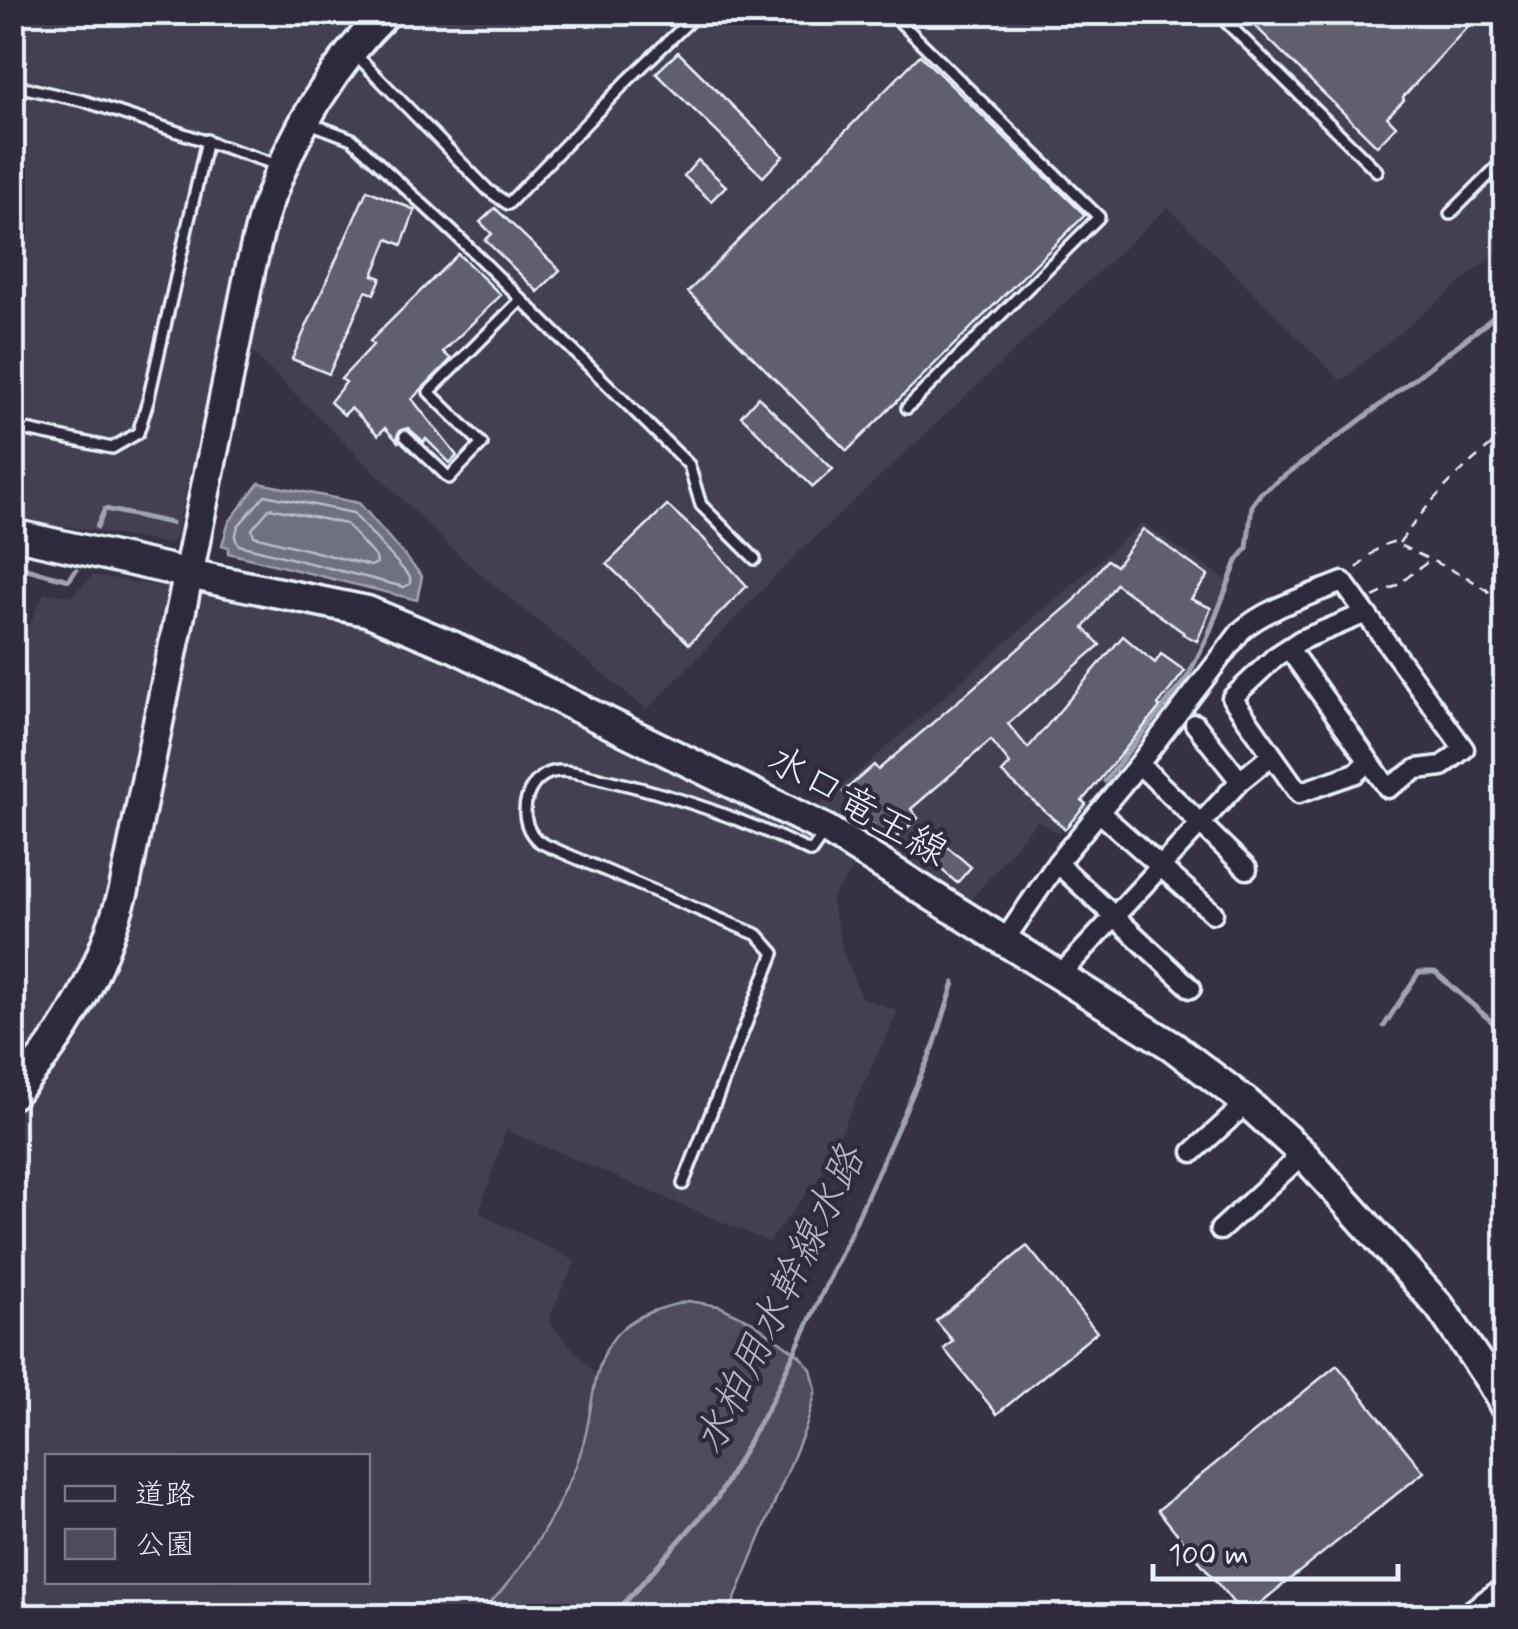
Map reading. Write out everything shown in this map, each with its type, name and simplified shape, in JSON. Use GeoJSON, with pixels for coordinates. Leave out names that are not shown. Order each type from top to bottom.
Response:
{"type":"FeatureCollection","features":[{"type":"Feature","properties":{"kind":"highway"},"geometry":{"type":"LineString","coordinates":[[1478,1616],[1506,1596]]}},
{"type":"Feature","properties":{"kind":"main road"},"geometry":{"type":"LineString","coordinates":[[12,1094],[40,1065],[67,1027],[110,937],[136,839],[251,266],[266,209],[304,121],[350,53],[387,12]]}},
{"type":"Feature","properties":{"kind":"main road","name":"水口竜王線"},"geometry":{"type":"LineString","coordinates":[[12,534],[367,611],[454,647],[826,830],[1172,1046],[1247,1103],[1303,1154],[1440,1307],[1506,1408]]}},
{"type":"Feature","properties":{"kind":"street"},"geometry":{"type":"LineString","coordinates":[[1004,940],[1058,863],[1248,624],[1304,598],[1343,582],[1464,750],[1442,766],[1417,769],[1388,788],[1289,649]]}},
{"type":"Feature","properties":{"kind":"street"},"geometry":{"type":"LineString","coordinates":[[1361,609],[1275,657],[1232,698],[1298,792],[1356,772],[1368,760]]}},
{"type":"Feature","properties":{"kind":"street"},"geometry":{"type":"LineString","coordinates":[[1195,724],[1240,781]]}},
{"type":"Feature","properties":{"kind":"street"},"geometry":{"type":"LineString","coordinates":[[1060,975],[1240,781],[1272,755]]}},
{"type":"Feature","properties":{"kind":"street"},"geometry":{"type":"LineString","coordinates":[[1139,764],[1248,869]]}},
{"type":"Feature","properties":{"kind":"street"},"geometry":{"type":"LineString","coordinates":[[1099,812],[1213,913]]}},
{"type":"Feature","properties":{"kind":"street"},"geometry":{"type":"LineString","coordinates":[[1058,863],[1192,988]]}},
{"type":"Feature","properties":{"kind":"street"},"geometry":{"type":"LineString","coordinates":[[1193,1152],[1247,1103]]}},
{"type":"Feature","properties":{"kind":"street"},"geometry":{"type":"LineString","coordinates":[[1220,1230],[1303,1154]]}},
{"type":"Feature","properties":{"kind":"lane"},"geometry":{"type":"LineString","coordinates":[[350,53],[488,190],[508,204],[699,12]]}},
{"type":"Feature","properties":{"kind":"lane"},"geometry":{"type":"LineString","coordinates":[[890,12],[1099,217],[907,408]]}},
{"type":"Feature","properties":{"kind":"lane"},"geometry":{"type":"LineString","coordinates":[[1216,12],[1377,171]]}},
{"type":"Feature","properties":{"kind":"lane"},"geometry":{"type":"LineString","coordinates":[[12,85],[84,101],[282,166]]}},
{"type":"Feature","properties":{"kind":"lane"},"geometry":{"type":"LineString","coordinates":[[304,121],[352,139],[521,300],[689,464],[701,505],[755,559]]}},
{"type":"Feature","properties":{"kind":"lane"},"geometry":{"type":"LineString","coordinates":[[12,427],[112,448],[138,433],[207,140]]}},
{"type":"Feature","properties":{"kind":"lane"},"geometry":{"type":"LineString","coordinates":[[1450,214],[1506,158]]}},
{"type":"Feature","properties":{"kind":"lane"},"geometry":{"type":"LineString","coordinates":[[406,436],[449,478],[482,444],[429,392],[521,300]]}},
{"type":"Feature","properties":{"kind":"lane"},"geometry":{"type":"LineString","coordinates":[[683,1184],[774,953],[758,935],[536,840],[525,806],[530,788],[543,774],[562,770],[737,819],[810,852],[826,830]]}},
{"type":"Feature","properties":{"kind":"path"},"geometry":{"type":"LineString","coordinates":[[1398,544],[1443,486],[1506,434]]}},
{"type":"Feature","properties":{"kind":"path"},"geometry":{"type":"LineString","coordinates":[[1343,582],[1376,550],[1394,542],[1487,590],[1506,610]]}},
{"type":"Feature","properties":{"kind":"path"},"geometry":{"type":"LineString","coordinates":[[1361,609],[1430,560]]}},
{"type":"Feature","properties":{"kind":"shaded area"},"geometry":{"type":"Polygon","coordinates":[[[13,13],[1505,13],[1505,246],[1341,381],[1168,207],[793,558],[647,710],[469,565],[252,352],[218,346],[175,539],[169,544],[65,526],[60,531],[13,520],[13,13]]]}},
{"type":"Feature","properties":{"kind":"shaded area"},"geometry":{"type":"Polygon","coordinates":[[[1142,523],[1226,580],[1207,632],[1185,675],[1059,834],[1037,821],[969,902],[874,842],[831,898],[843,951],[861,997],[898,1011],[821,1175],[769,1242],[506,1130],[479,1213],[575,1261],[548,1321],[664,1449],[520,1616],[13,1616],[12,664],[44,593],[72,596],[93,575],[376,629],[798,825],[1142,523]]]}},
{"type":"Feature","properties":{"kind":"green space"},"geometry":{"type":"Polygon","coordinates":[[[688,1301],[719,1306],[753,1322],[800,1356],[811,1369],[816,1390],[807,1424],[732,1606],[724,1616],[477,1616],[517,1571],[560,1502],[579,1457],[600,1365],[614,1338],[638,1317],[688,1301]]]}},
{"type":"Feature","properties":{"kind":"water"},"geometry":{"type":"Polygon","coordinates":[[[259,483],[359,503],[422,576],[417,600],[228,553],[228,547],[222,545],[229,522],[259,483]]]}},
{"type":"Feature","properties":{"kind":"building"},"geometry":{"type":"Polygon","coordinates":[[[1241,12],[1481,12],[1387,117],[1396,126],[1377,146],[1241,12]]]}},
{"type":"Feature","properties":{"kind":"building"},"geometry":{"type":"Polygon","coordinates":[[[678,52],[783,156],[763,177],[656,73],[678,52]]]}},
{"type":"Feature","properties":{"kind":"building"},"geometry":{"type":"Polygon","coordinates":[[[920,55],[1085,215],[847,451],[688,292],[920,55]]]}},
{"type":"Feature","properties":{"kind":"building"},"geometry":{"type":"Polygon","coordinates":[[[698,160],[726,186],[711,201],[684,176],[698,160]]]}},
{"type":"Feature","properties":{"kind":"building"},"geometry":{"type":"Polygon","coordinates":[[[367,190],[415,210],[402,245],[388,239],[373,275],[381,278],[374,294],[366,291],[329,374],[292,359],[367,190]]]}},
{"type":"Feature","properties":{"kind":"building"},"geometry":{"type":"Polygon","coordinates":[[[495,208],[560,270],[538,292],[485,240],[492,234],[480,222],[495,208]]]}},
{"type":"Feature","properties":{"kind":"building"},"geometry":{"type":"Polygon","coordinates":[[[458,254],[501,295],[443,352],[451,359],[412,399],[457,456],[450,463],[426,439],[424,442],[408,428],[399,431],[399,443],[385,428],[378,435],[351,408],[344,415],[330,402],[346,382],[341,379],[373,345],[370,341],[458,254]]]}},
{"type":"Feature","properties":{"kind":"building"},"geometry":{"type":"Polygon","coordinates":[[[758,397],[833,469],[813,487],[741,416],[758,397]]]}},
{"type":"Feature","properties":{"kind":"building"},"geometry":{"type":"Polygon","coordinates":[[[667,505],[747,586],[689,644],[607,564],[667,505]]]}},
{"type":"Feature","properties":{"kind":"building"},"geometry":{"type":"Polygon","coordinates":[[[1143,529],[1208,576],[1191,599],[1211,608],[1197,641],[1116,584],[1084,628],[1100,645],[1008,724],[1028,748],[1123,636],[1155,663],[1161,654],[1185,671],[1082,801],[1086,804],[1065,829],[1002,773],[1010,764],[991,740],[911,809],[918,818],[889,844],[843,792],[874,765],[878,770],[1075,600],[1107,560],[1116,566],[1143,529]]]}},
{"type":"Feature","properties":{"kind":"building"},"geometry":{"type":"Polygon","coordinates":[[[942,842],[971,867],[957,883],[928,858],[942,842]]]}},
{"type":"Feature","properties":{"kind":"building"},"geometry":{"type":"Polygon","coordinates":[[[1027,1246],[1097,1332],[997,1414],[944,1349],[953,1341],[936,1321],[1027,1246]]]}},
{"type":"Feature","properties":{"kind":"building"},"geometry":{"type":"Polygon","coordinates":[[[1337,1365],[1424,1472],[1244,1616],[1158,1510],[1337,1365]]]}},
{"type":"Feature","properties":{"kind":"waterway","name":"水柏用水幹線水路"},"geometry":{"type":"LineString","coordinates":[[1105,781],[1188,676],[1237,561],[1247,548],[1252,505],[1261,493],[1506,306]]}},
{"type":"Feature","properties":{"kind":"waterway"},"geometry":{"type":"LineString","coordinates":[[97,527],[105,509],[171,523]]}},
{"type":"Feature","properties":{"kind":"waterway"},"geometry":{"type":"LineString","coordinates":[[12,565],[69,580],[76,570]]}},
{"type":"Feature","properties":{"kind":"waterway"},"geometry":{"type":"LineString","coordinates":[[1384,1026],[1419,972],[1435,972],[1506,1034]]}},
{"type":"Feature","properties":{"kind":"waterway","name":"水柏用水幹線水路"},"geometry":{"type":"LineString","coordinates":[[613,1616],[718,1497],[771,1402],[934,1046],[954,983]]}}]}
